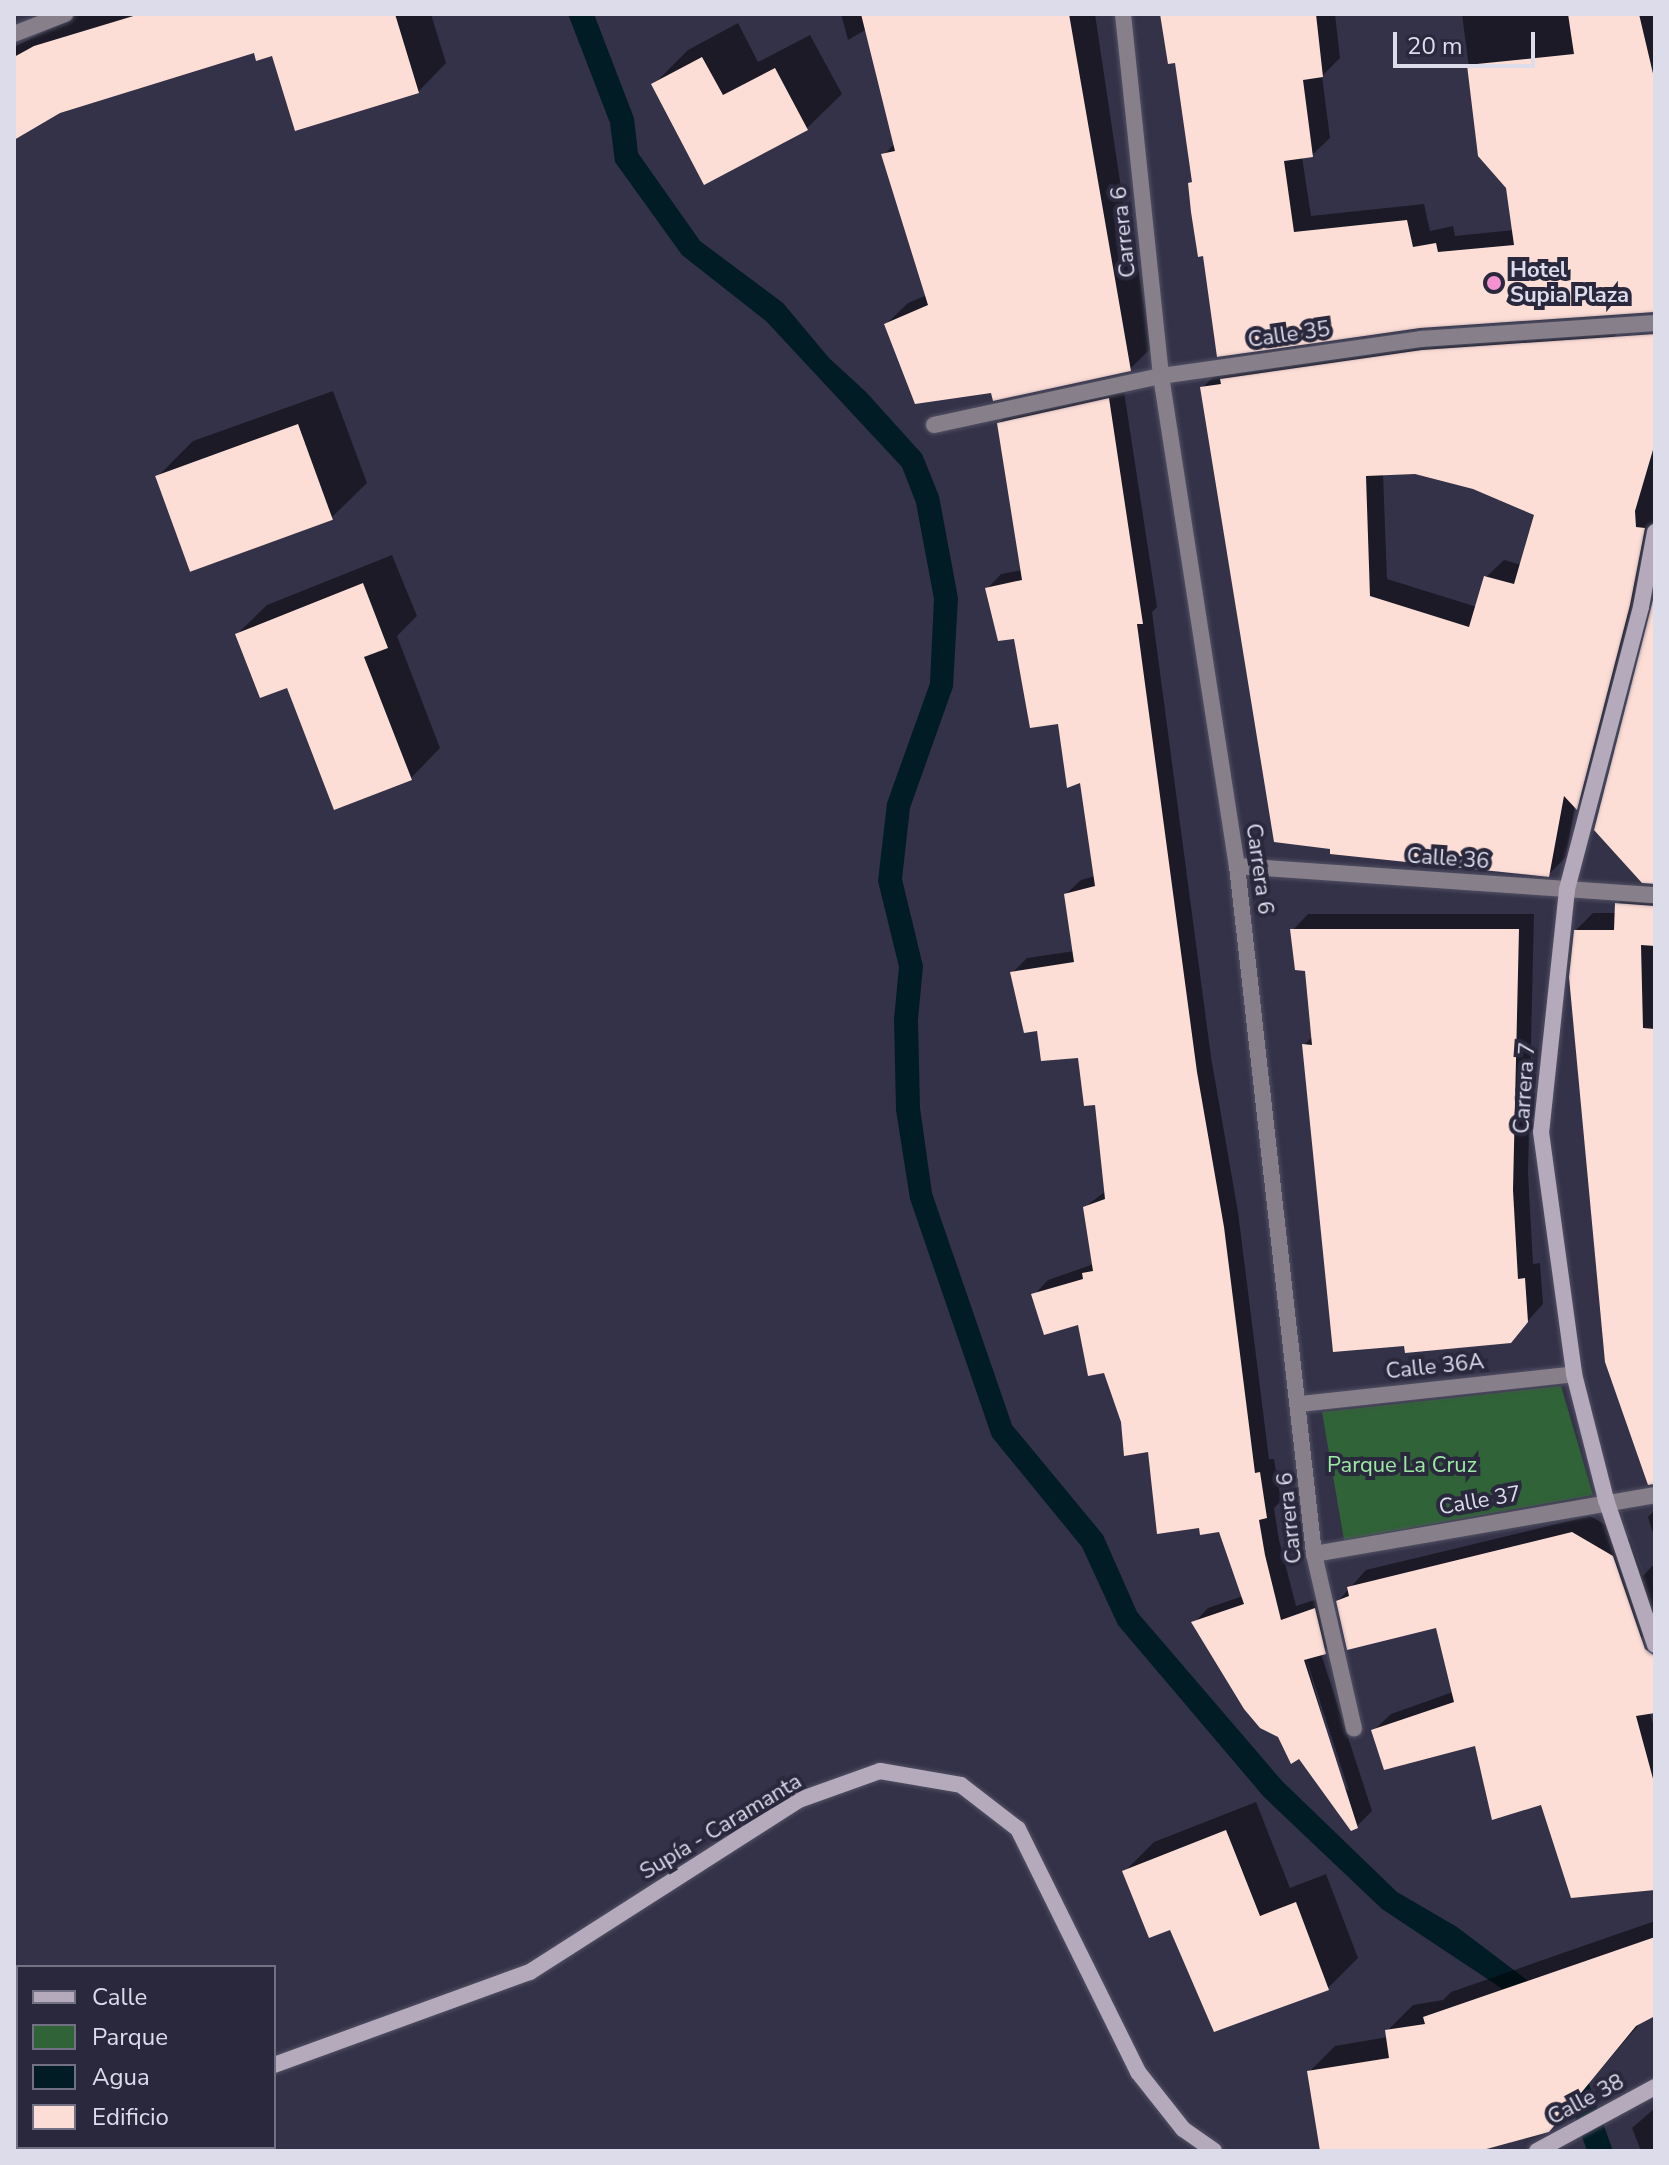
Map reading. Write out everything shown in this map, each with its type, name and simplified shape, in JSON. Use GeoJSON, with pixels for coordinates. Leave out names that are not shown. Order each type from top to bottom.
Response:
{"type":"FeatureCollection","features":[{"type":"Feature","properties":{"kind":"main road","name":"Carrera 7"},"geometry":{"type":"LineString","coordinates":[[1655,532],[1641,607],[1567,890],[1541,1132],[1574,1374],[1606,1500],[1655,1645]]}},
{"type":"Feature","properties":{"kind":"main road","name":"Supía - Caramanta"},"geometry":{"type":"LineString","coordinates":[[276,2064],[530,1972],[799,1800],[880,1771],[961,1785],[1018,1829],[1138,2072],[1183,2129],[1214,2151]]}},
{"type":"Feature","properties":{"kind":"main road","name":"Calle 38"},"geometry":{"type":"LineString","coordinates":[[1537,2151],[1655,2087]]}},
{"type":"Feature","properties":{"kind":"street"},"geometry":{"type":"LineString","coordinates":[[14,34],[65,14]]}},
{"type":"Feature","properties":{"kind":"street","name":"Carrera 6"},"geometry":{"type":"LineString","coordinates":[[1123,14],[1161,376],[1237,866],[1300,1404],[1314,1554],[1354,1728]]}},
{"type":"Feature","properties":{"kind":"street","name":"Calle 35"},"geometry":{"type":"LineString","coordinates":[[934,425],[1161,376],[1421,339],[1655,323]]}},
{"type":"Feature","properties":{"kind":"street","name":"Calle 36"},"geometry":{"type":"LineString","coordinates":[[1237,866],[1655,895]]}},
{"type":"Feature","properties":{"kind":"street","name":"Calle 36A"},"geometry":{"type":"LineString","coordinates":[[1300,1404],[1574,1374]]}},
{"type":"Feature","properties":{"kind":"street","name":"Calle 37"},"geometry":{"type":"LineString","coordinates":[[1314,1554],[1606,1500],[1655,1495]]}},
{"type":"Feature","properties":{"kind":"green space","name":"Parque La Cruz"},"geometry":{"type":"Polygon","coordinates":[[[1561,1386],[1593,1495],[1344,1540],[1322,1412],[1561,1386]]]}},
{"type":"Feature","properties":{"kind":"water"},"geometry":{"type":"Polygon","coordinates":[[[568,14],[594,14],[634,118],[638,153],[700,241],[783,303],[829,358],[866,392],[922,454],[939,496],[958,598],[953,687],[910,808],[902,879],[923,966],[918,1020],[920,1108],[932,1193],[1012,1425],[1103,1535],[1137,1612],[1282,1781],[1397,1892],[1457,1927],[1527,1980],[1574,2042],[1613,2151],[1587,2151],[1554,2055],[1507,1992],[1382,1909],[1264,1797],[1118,1625],[1082,1547],[992,1437],[910,1199],[896,1110],[894,1019],[899,967],[878,881],[887,803],[930,683],[934,599],[916,503],[902,467],[766,321],[682,255],[615,162],[610,123],[568,14]]]}},
{"type":"Feature","properties":{"kind":"building"},"geometry":{"type":"Polygon","coordinates":[[[140,14],[395,14],[419,93],[295,131],[272,56],[256,61],[254,53],[60,113],[14,140],[14,57],[34,46],[140,14]]]}},
{"type":"Feature","properties":{"kind":"building"},"geometry":{"type":"Polygon","coordinates":[[[861,14],[1069,14],[1131,371],[993,401],[991,393],[915,404],[884,324],[928,305],[881,154],[895,151],[861,14]]]}},
{"type":"Feature","properties":{"kind":"building"},"geometry":{"type":"Polygon","coordinates":[[[1160,14],[1316,14],[1323,77],[1303,80],[1313,157],[1284,161],[1294,232],[1407,220],[1413,247],[1436,243],[1438,252],[1514,245],[1506,188],[1478,156],[1467,65],[1574,54],[1568,14],[1639,14],[1655,82],[1655,312],[1420,328],[1217,357],[1203,256],[1198,257],[1191,212],[1188,183],[1192,182],[1175,63],[1168,64],[1160,14]]]}},
{"type":"Feature","properties":{"kind":"building"},"geometry":{"type":"Polygon","coordinates":[[[702,57],[723,95],[775,68],[808,130],[704,185],[651,84],[702,57]]]}},
{"type":"Feature","properties":{"kind":"building"},"geometry":{"type":"Polygon","coordinates":[[[1655,334],[1655,443],[1635,511],[1636,527],[1645,528],[1630,605],[1577,810],[1564,796],[1549,877],[1330,854],[1330,849],[1274,842],[1200,387],[1221,384],[1220,379],[1422,350],[1655,334]],[[1415,474],[1366,476],[1370,596],[1469,627],[1484,576],[1514,584],[1534,515],[1473,489],[1415,474]]]}},
{"type":"Feature","properties":{"kind":"building"},"geometry":{"type":"Polygon","coordinates":[[[1109,398],[1143,624],[1137,624],[1197,1072],[1224,1227],[1255,1473],[1260,1472],[1267,1518],[1259,1520],[1281,1620],[1315,1608],[1326,1654],[1304,1660],[1358,1828],[1351,1831],[1299,1759],[1291,1764],[1278,1737],[1260,1728],[1244,1709],[1191,1622],[1244,1604],[1219,1532],[1200,1535],[1199,1528],[1157,1534],[1148,1452],[1124,1456],[1121,1422],[1104,1373],[1088,1376],[1078,1325],[1044,1335],[1031,1294],[1083,1279],[1082,1273],[1093,1271],[1083,1207],[1105,1199],[1095,1105],[1084,1106],[1078,1058],[1041,1061],[1037,1031],[1024,1033],[1010,972],[1074,962],[1064,894],[1095,886],[1080,783],[1067,788],[1058,724],[1030,728],[1014,639],[998,641],[985,588],[1022,580],[997,423],[1109,398]]]}},
{"type":"Feature","properties":{"kind":"building"},"geometry":{"type":"Polygon","coordinates":[[[298,424],[333,520],[190,572],[155,476],[298,424]]]}},
{"type":"Feature","properties":{"kind":"building"},"geometry":{"type":"Polygon","coordinates":[[[363,583],[388,648],[364,657],[412,780],[334,810],[287,688],[260,698],[235,634],[363,583]]]}},
{"type":"Feature","properties":{"kind":"building"},"geometry":{"type":"Polygon","coordinates":[[[1655,592],[1655,884],[1642,883],[1594,830],[1655,592]]]}},
{"type":"Feature","properties":{"kind":"building"},"geometry":{"type":"Polygon","coordinates":[[[1615,903],[1655,906],[1655,946],[1641,945],[1643,1028],[1655,1029],[1655,1484],[1648,1485],[1605,1362],[1569,977],[1574,930],[1614,930],[1615,903]]]}},
{"type":"Feature","properties":{"kind":"building"},"geometry":{"type":"Polygon","coordinates":[[[1290,929],[1519,929],[1513,1190],[1518,1279],[1525,1278],[1528,1322],[1511,1343],[1405,1353],[1404,1346],[1333,1352],[1302,1044],[1312,1045],[1305,971],[1295,970],[1290,929]]]}},
{"type":"Feature","properties":{"kind":"building"},"geometry":{"type":"Polygon","coordinates":[[[1572,1532],[1613,1556],[1645,1649],[1655,1656],[1655,1713],[1636,1716],[1655,1786],[1655,1890],[1571,1898],[1541,1805],[1492,1820],[1475,1746],[1384,1770],[1371,1730],[1454,1702],[1436,1628],[1347,1650],[1336,1601],[1349,1596],[1347,1587],[1572,1532]]]}},
{"type":"Feature","properties":{"kind":"building"},"geometry":{"type":"Polygon","coordinates":[[[1226,1830],[1260,1916],[1296,1902],[1329,1990],[1214,2032],[1170,1930],[1149,1938],[1122,1871],[1226,1830]]]}},
{"type":"Feature","properties":{"kind":"building"},"geometry":{"type":"Polygon","coordinates":[[[1655,1937],[1655,2016],[1636,2026],[1549,2132],[1479,2151],[1320,2151],[1307,2071],[1389,2058],[1385,2030],[1425,2024],[1423,2017],[1655,1937]]]}},
{"type":"Feature","properties":{"kind":"place","name":"Hotel Supia Plaza"},"geometry":{"type":"Point","coordinates":[1494,283]}}]}
